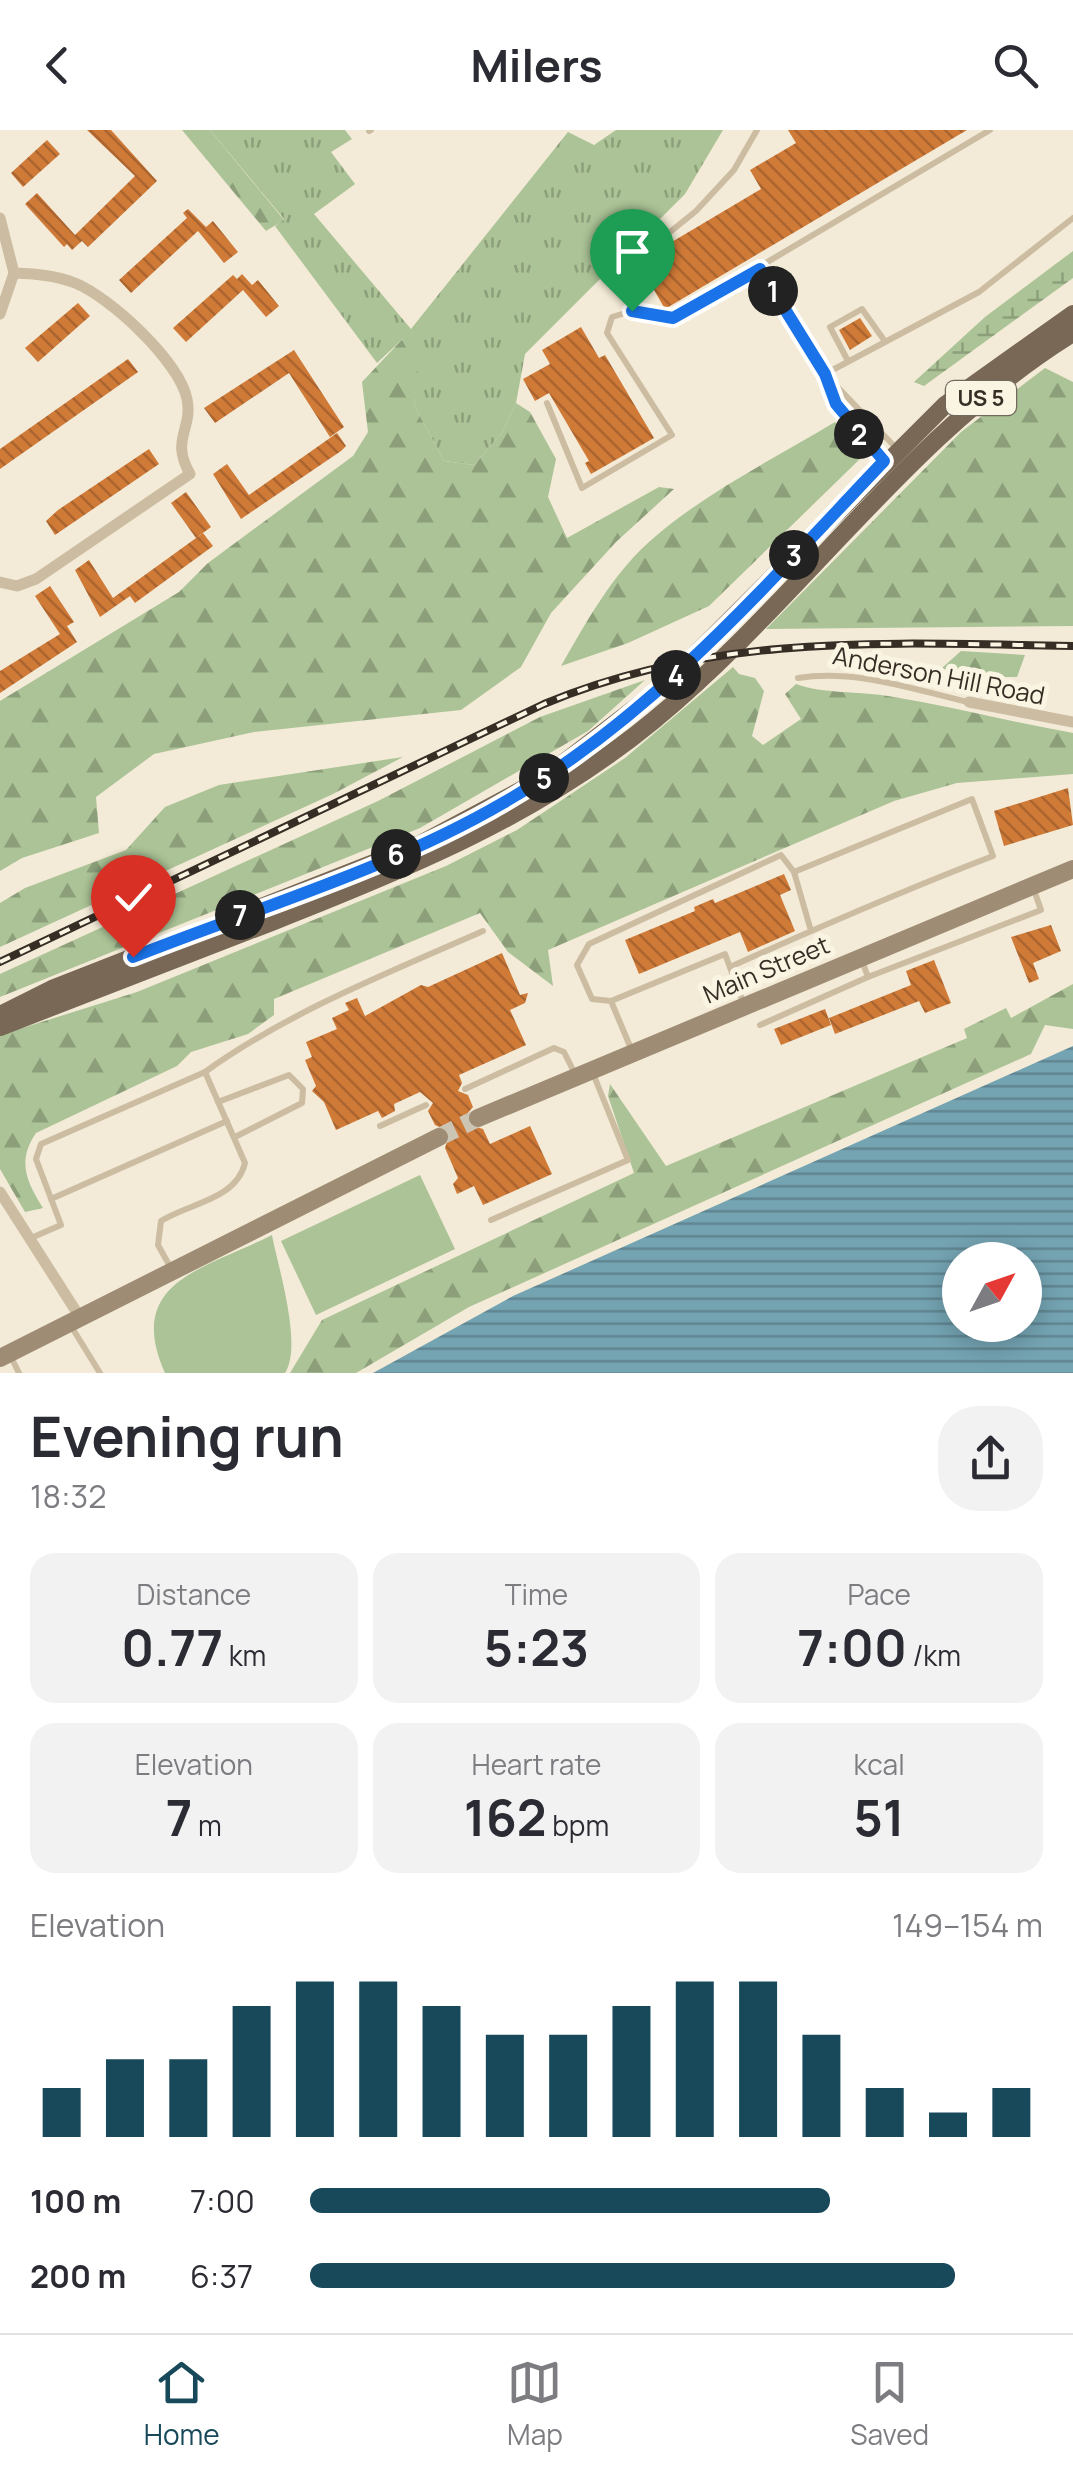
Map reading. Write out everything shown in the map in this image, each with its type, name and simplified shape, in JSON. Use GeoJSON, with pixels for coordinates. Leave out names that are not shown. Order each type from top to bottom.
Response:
{"type":"FeatureCollection","features":[{"type":"Feature","properties":{"kind":"main road","name":"US 5"},"geometry":{"type":"LineString","coordinates":[[0,1015],[52,989],[462,825],[588,748],[682,670],[890,455],[998,364],[1073,314]]}},
{"type":"Feature","properties":{"kind":"main road","name":"US 5"},"geometry":{"type":"LineString","coordinates":[[0,1027],[350,891],[475,837],[621,747],[718,662],[904,469],[986,393],[1073,333]]}},
{"type":"Feature","properties":{"kind":"main road","name":"Main Street"},"geometry":{"type":"LineString","coordinates":[[478,1118],[1073,868]]}},
{"type":"Feature","properties":{"kind":"main road"},"geometry":{"type":"LineString","coordinates":[[4,1356],[440,1136]]}},
{"type":"Feature","properties":{"kind":"street"},"geometry":{"type":"LineString","coordinates":[[0,218],[14,272],[0,314]]}},
{"type":"Feature","properties":{"kind":"street"},"geometry":{"type":"LineString","coordinates":[[0,582],[17,586],[36,580],[190,474],[179,447],[187,413],[185,394],[146,340],[110,304],[80,284],[14,272]]}},
{"type":"Feature","properties":{"kind":"street","name":"Anderson Hill Road"},"geometry":{"type":"LineString","coordinates":[[968,702],[1073,722]]}},
{"type":"Feature","properties":{"kind":"street"},"geometry":{"type":"LineString","coordinates":[[0,1192],[76,1322]]}},
{"type":"Feature","properties":{"kind":"lane"},"geometry":{"type":"LineString","coordinates":[[632,311],[654,246],[734,170],[758,130]]}},
{"type":"Feature","properties":{"kind":"lane"},"geometry":{"type":"LineString","coordinates":[[547,403],[582,488],[672,436],[607,333],[612,317],[632,311],[673,318],[990,130]]}},
{"type":"Feature","properties":{"kind":"lane"},"geometry":{"type":"LineString","coordinates":[[825,374],[884,340],[923,326],[979,292],[1073,218]]}},
{"type":"Feature","properties":{"kind":"lane"},"geometry":{"type":"LineString","coordinates":[[760,269],[825,374],[904,469]]}},
{"type":"Feature","properties":{"kind":"lane"},"geometry":{"type":"LineString","coordinates":[[848,361],[830,327],[848,314],[862,309],[884,340]]}},
{"type":"Feature","properties":{"kind":"lane"},"geometry":{"type":"LineString","coordinates":[[825,374],[836,404],[904,469]]}},
{"type":"Feature","properties":{"kind":"lane","name":"Anderson Hill Road"},"geometry":{"type":"LineString","coordinates":[[798,678],[825,674],[858,677],[968,702]]}},
{"type":"Feature","properties":{"kind":"lane"},"geometry":{"type":"LineString","coordinates":[[730,966],[993,856],[972,800],[794,872]]}},
{"type":"Feature","properties":{"kind":"lane"},"geometry":{"type":"LineString","coordinates":[[745,1005],[724,954],[612,1001],[592,998],[576,965],[589,944],[607,932],[781,855],[794,872],[811,931]]}},
{"type":"Feature","properties":{"kind":"lane"},"geometry":{"type":"LineString","coordinates":[[760,1025],[1041,910],[1032,885]]}},
{"type":"Feature","properties":{"kind":"lane"},"geometry":{"type":"LineString","coordinates":[[982,906],[991,930]]}},
{"type":"Feature","properties":{"kind":"lane"},"geometry":{"type":"LineString","coordinates":[[30,1239],[61,1225],[36,1159],[41,1144],[205,1072],[311,1008],[484,932]]}},
{"type":"Feature","properties":{"kind":"lane"},"geometry":{"type":"LineString","coordinates":[[860,957],[868,978]]}},
{"type":"Feature","properties":{"kind":"lane"},"geometry":{"type":"LineString","coordinates":[[766,996],[775,1018]]}},
{"type":"Feature","properties":{"kind":"lane"},"geometry":{"type":"LineString","coordinates":[[612,1001],[632,1052]]}},
{"type":"Feature","properties":{"kind":"lane"},"geometry":{"type":"LineString","coordinates":[[465,1089],[554,1048],[564,1052],[583,1072],[628,1160],[491,1220]]}},
{"type":"Feature","properties":{"kind":"lane"},"geometry":{"type":"LineString","coordinates":[[172,1270],[158,1245],[156,1232],[161,1221],[226,1192],[242,1177],[244,1163],[235,1137],[205,1072]]}},
{"type":"Feature","properties":{"kind":"lane"},"geometry":{"type":"LineString","coordinates":[[218,1102],[289,1075],[303,1089],[302,1103],[235,1137]]}},
{"type":"Feature","properties":{"kind":"lane"},"geometry":{"type":"LineString","coordinates":[[380,1126],[426,1105]]}},
{"type":"Feature","properties":{"kind":"lane"},"geometry":{"type":"LineString","coordinates":[[52,1199],[228,1121]]}},
{"type":"Feature","properties":{"kind":"lane"},"geometry":{"type":"LineString","coordinates":[[76,1322],[100,1373]]}},
{"type":"Feature","properties":{"kind":"lane"},"geometry":{"type":"LineString","coordinates":[[4,1356],[19,1373]]}},
{"type":"Feature","properties":{"kind":"green space"},"geometry":{"type":"Polygon","coordinates":[[[182,130],[210,130],[284,220],[266,231],[182,130]]]}},
{"type":"Feature","properties":{"kind":"green space"},"geometry":{"type":"Polygon","coordinates":[[[210,130],[345,130],[352,139],[331,152],[355,184],[314,214],[411,329],[568,132],[594,145],[616,130],[723,130],[685,194],[525,354],[516,403],[502,433],[474,465],[444,461],[414,405],[417,374],[411,331],[377,363],[275,226],[284,219],[210,130]]]}},
{"type":"Feature","properties":{"kind":"green space"},"geometry":{"type":"Polygon","coordinates":[[[1073,251],[1073,278],[924,386],[914,382],[985,317],[1073,251]]]}},
{"type":"Feature","properties":{"kind":"green space"},"geometry":{"type":"Polygon","coordinates":[[[411,330],[418,374],[414,405],[444,461],[474,465],[502,433],[516,403],[530,412],[556,459],[548,497],[567,538],[659,487],[674,489],[616,542],[551,613],[521,667],[461,710],[254,732],[154,754],[96,797],[99,833],[22,858],[0,871],[0,701],[179,592],[208,563],[353,456],[368,432],[362,382],[411,330]]]}},
{"type":"Feature","properties":{"kind":"green space"},"geometry":{"type":"Polygon","coordinates":[[[1045,368],[1073,382],[1073,626],[766,629],[961,432],[1045,368]]]}},
{"type":"Feature","properties":{"kind":"green space"},"geometry":{"type":"Polygon","coordinates":[[[835,422],[865,454],[709,606],[628,643],[561,666],[611,585],[649,542],[715,493],[835,422]]]}},
{"type":"Feature","properties":{"kind":"green space"},"geometry":{"type":"Polygon","coordinates":[[[961,651],[1025,655],[1017,677],[963,677],[942,668],[961,651]]]}},
{"type":"Feature","properties":{"kind":"green space"},"geometry":{"type":"Polygon","coordinates":[[[733,667],[739,674],[755,678],[764,691],[752,736],[763,745],[801,719],[785,694],[796,684],[911,700],[1073,733],[1073,774],[957,783],[894,801],[548,950],[553,986],[508,952],[480,913],[274,999],[274,1015],[248,1034],[191,1052],[177,1066],[36,1133],[25,1162],[32,1189],[43,1208],[25,1212],[0,1169],[0,1035],[137,992],[446,866],[517,830],[625,758],[733,667]]]}},
{"type":"Feature","properties":{"kind":"green space"},"geometry":{"type":"Polygon","coordinates":[[[645,680],[588,731],[420,828],[0,997],[0,974],[378,801],[540,717],[645,680]]]}},
{"type":"Feature","properties":{"kind":"green space"},"geometry":{"type":"Polygon","coordinates":[[[403,757],[333,794],[0,947],[0,903],[25,888],[126,850],[165,807],[219,785],[403,757]]]}},
{"type":"Feature","properties":{"kind":"green space"},"geometry":{"type":"Polygon","coordinates":[[[1073,984],[1073,1029],[1045,1025],[1031,1054],[469,1307],[356,1373],[290,1373],[322,1320],[634,1173],[608,1096],[610,1084],[666,1166],[967,1038],[964,1029],[1006,1008],[1011,1018],[1073,984]]]}},
{"type":"Feature","properties":{"kind":"green space"},"geometry":{"type":"Polygon","coordinates":[[[420,1175],[455,1249],[316,1315],[281,1241],[420,1175]]]}},
{"type":"Feature","properties":{"kind":"green space"},"geometry":{"type":"Polygon","coordinates":[[[272,1235],[290,1326],[290,1361],[285,1373],[165,1373],[155,1342],[155,1317],[163,1298],[198,1269],[272,1235]]]}},
{"type":"Feature","properties":{"kind":"water"},"geometry":{"type":"Polygon","coordinates":[[[1073,1046],[1073,1373],[373,1373],[513,1296],[1073,1046]]]}},
{"type":"Feature","properties":{"kind":"building"},"geometry":{"type":"Polygon","coordinates":[[[87,130],[111,130],[157,181],[88,247],[82,241],[72,250],[67,244],[64,247],[25,204],[37,193],[75,235],[135,176],[87,130]]]}},
{"type":"Feature","properties":{"kind":"building"},"geometry":{"type":"Polygon","coordinates":[[[788,130],[967,130],[665,309],[650,283],[663,276],[655,263],[664,257],[660,249],[761,189],[750,170],[796,143],[788,130]]]}},
{"type":"Feature","properties":{"kind":"building"},"geometry":{"type":"Polygon","coordinates":[[[47,140],[60,154],[23,187],[11,173],[47,140]]]}},
{"type":"Feature","properties":{"kind":"building"},"geometry":{"type":"Polygon","coordinates":[[[188,209],[206,227],[213,221],[238,252],[224,263],[198,231],[131,293],[119,280],[187,218],[183,213],[188,209]]]}},
{"type":"Feature","properties":{"kind":"building"},"geometry":{"type":"Polygon","coordinates":[[[242,274],[252,285],[258,280],[279,306],[266,317],[243,290],[186,342],[173,328],[233,275],[237,279],[242,274]]]}},
{"type":"Feature","properties":{"kind":"building"},"geometry":{"type":"Polygon","coordinates":[[[78,303],[90,316],[38,362],[25,348],[78,303]]]}},
{"type":"Feature","properties":{"kind":"building"},"geometry":{"type":"Polygon","coordinates":[[[860,318],[872,336],[850,350],[839,330],[860,318]]]}},
{"type":"Feature","properties":{"kind":"building"},"geometry":{"type":"Polygon","coordinates":[[[581,327],[599,358],[605,355],[654,438],[591,474],[585,463],[589,461],[549,393],[535,401],[523,379],[550,364],[542,350],[581,327]]]}},
{"type":"Feature","properties":{"kind":"building"},"geometry":{"type":"Polygon","coordinates":[[[294,350],[344,427],[330,437],[289,373],[215,423],[204,408],[294,350]]]}},
{"type":"Feature","properties":{"kind":"building"},"geometry":{"type":"Polygon","coordinates":[[[128,359],[138,372],[0,469],[0,449],[128,359]]]}},
{"type":"Feature","properties":{"kind":"building"},"geometry":{"type":"Polygon","coordinates":[[[337,433],[346,446],[341,451],[241,519],[213,474],[227,464],[249,495],[337,433]]]}},
{"type":"Feature","properties":{"kind":"building"},"geometry":{"type":"Polygon","coordinates":[[[149,449],[159,464],[55,535],[46,521],[58,510],[149,449]]]}},
{"type":"Feature","properties":{"kind":"building"},"geometry":{"type":"Polygon","coordinates":[[[186,492],[211,527],[196,538],[171,503],[186,492]]]}},
{"type":"Feature","properties":{"kind":"building"},"geometry":{"type":"Polygon","coordinates":[[[203,533],[213,546],[135,603],[130,596],[100,617],[75,570],[89,560],[113,598],[203,533]]]}},
{"type":"Feature","properties":{"kind":"building"},"geometry":{"type":"Polygon","coordinates":[[[50,586],[74,622],[67,626],[77,642],[0,693],[0,671],[60,634],[35,596],[50,586]]]}},
{"type":"Feature","properties":{"kind":"building"},"geometry":{"type":"Polygon","coordinates":[[[1068,788],[1073,825],[1004,846],[994,811],[1068,788]]]}},
{"type":"Feature","properties":{"kind":"building"},"geometry":{"type":"Polygon","coordinates":[[[784,874],[791,890],[780,895],[795,931],[748,952],[740,932],[639,974],[625,940],[695,911],[694,907],[713,899],[715,903],[784,874]]]}},
{"type":"Feature","properties":{"kind":"building"},"geometry":{"type":"Polygon","coordinates":[[[1051,925],[1061,951],[1033,963],[1039,979],[1029,983],[1011,937],[1051,925]]]}},
{"type":"Feature","properties":{"kind":"building"},"geometry":{"type":"Polygon","coordinates":[[[502,953],[520,995],[528,993],[525,1003],[510,1010],[526,1045],[459,1075],[462,1083],[458,1091],[468,1095],[473,1107],[466,1115],[467,1124],[483,1129],[490,1144],[530,1126],[552,1174],[483,1205],[474,1186],[457,1194],[453,1184],[458,1178],[445,1148],[450,1132],[435,1125],[428,1111],[433,1103],[420,1092],[394,1104],[395,1111],[382,1118],[378,1111],[336,1130],[324,1102],[312,1091],[316,1086],[305,1060],[312,1057],[306,1042],[337,1029],[332,1018],[349,1010],[345,1003],[357,998],[365,1016],[421,985],[428,987],[502,953]]]}},
{"type":"Feature","properties":{"kind":"building"},"geometry":{"type":"Polygon","coordinates":[[[934,960],[951,1003],[925,1013],[919,1001],[835,1034],[829,1018],[911,985],[906,971],[934,960]]]}},
{"type":"Feature","properties":{"kind":"building"},"geometry":{"type":"Polygon","coordinates":[[[825,1009],[831,1025],[781,1045],[774,1029],[825,1009]]]}},
{"type":"Feature","properties":{"kind":"tunnel"},"geometry":{"type":"LineString","coordinates":[[439,1137],[478,1118]]}},
{"type":"Feature","properties":{"kind":"railway"},"geometry":{"type":"LineString","coordinates":[[0,962],[544,704],[609,681],[674,664],[804,647],[1073,646]]}},
{"type":"Feature","properties":{"kind":"route"},"geometry":{"type":"LineString","coordinates":[[133,957],[415,847],[544,778],[664,686],[884,461],[836,404],[825,374],[760,269],[673,318],[632,311]]}}]}
